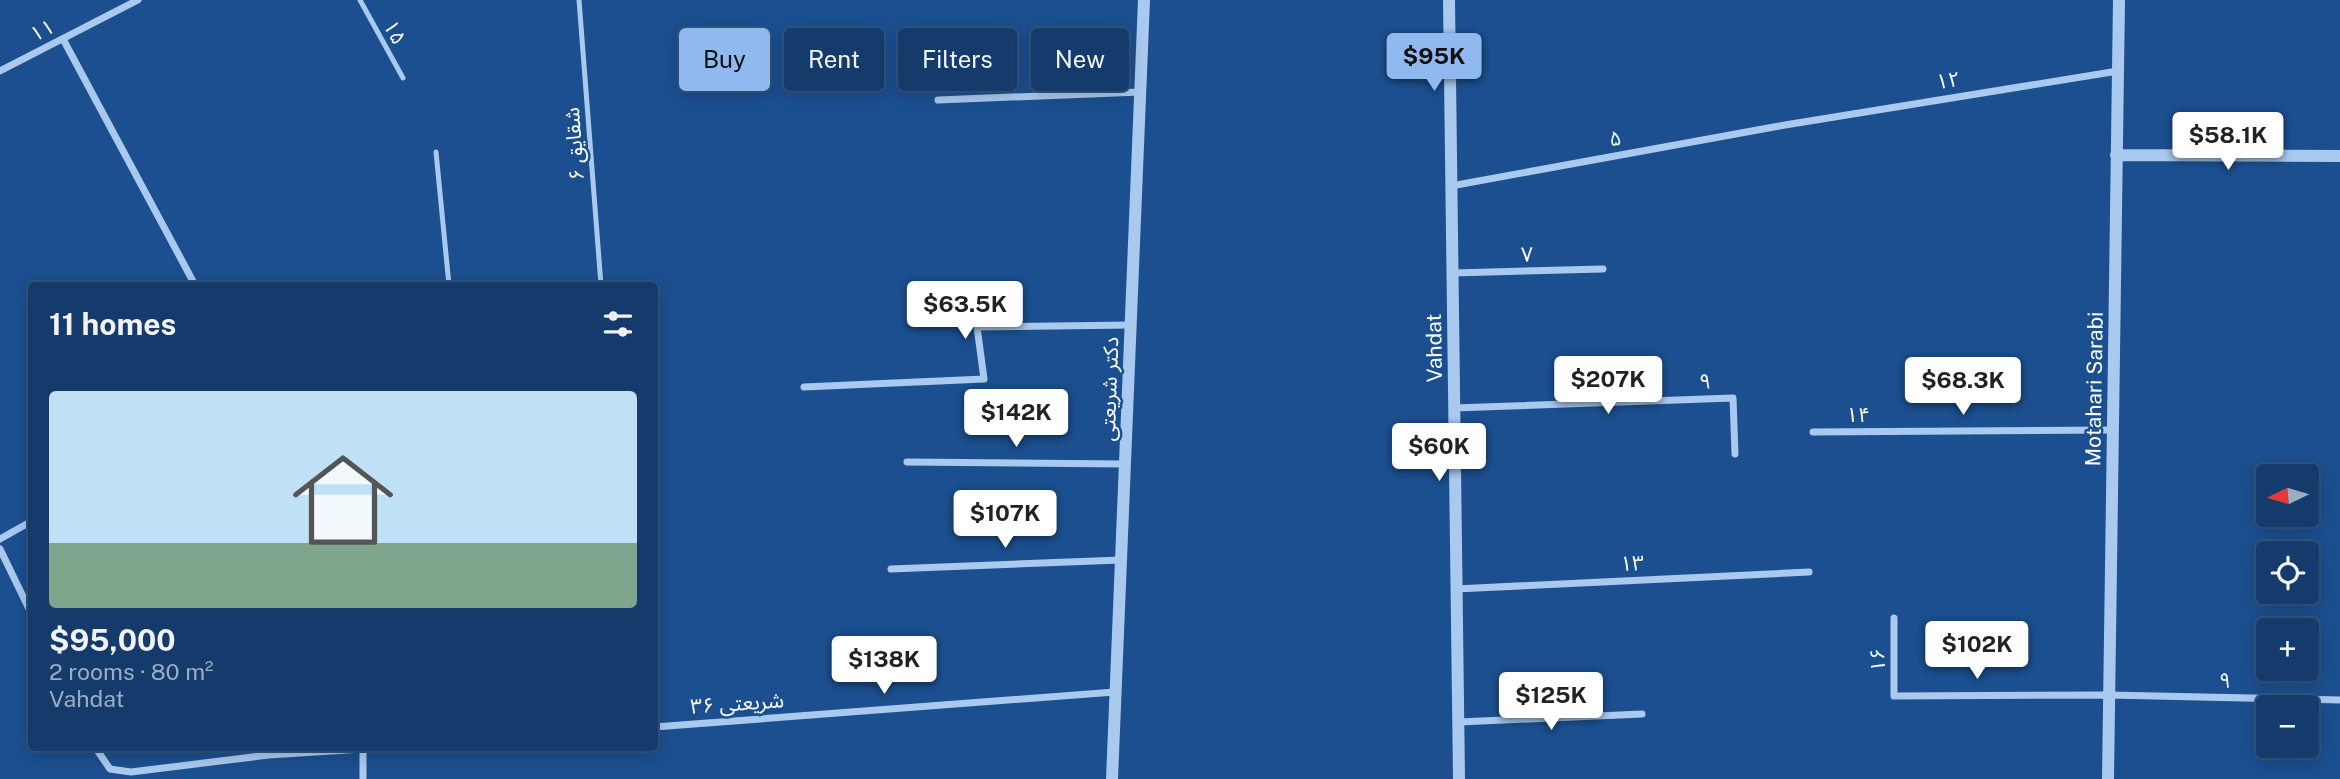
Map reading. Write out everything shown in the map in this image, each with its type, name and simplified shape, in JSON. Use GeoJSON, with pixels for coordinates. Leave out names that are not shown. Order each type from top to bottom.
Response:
{"type":"FeatureCollection","features":[{"type":"Feature","properties":{"kind":"street","name":"۱۱"},"geometry":{"type":"LineString","coordinates":[[0,71],[138,0]]}},
{"type":"Feature","properties":{"kind":"street","name":"دکتر شریعتی"},"geometry":{"type":"LineString","coordinates":[[1112,779],[1144,0]]}},
{"type":"Feature","properties":{"kind":"street","name":"Vahdat"},"geometry":{"type":"LineString","coordinates":[[1449,0],[1459,779]]}},
{"type":"Feature","properties":{"kind":"street","name":"Motahari Sarabi"},"geometry":{"type":"LineString","coordinates":[[2108,779],[2119,0]]}},
{"type":"Feature","properties":{"kind":"street"},"geometry":{"type":"LineString","coordinates":[[63,39],[193,282]]}},
{"type":"Feature","properties":{"kind":"street","name":"۱۲"},"geometry":{"type":"LineString","coordinates":[[1785,125],[2118,71]]}},
{"type":"Feature","properties":{"kind":"street"},"geometry":{"type":"LineString","coordinates":[[938,100],[1140,92]]}},
{"type":"Feature","properties":{"kind":"street","name":"۵"},"geometry":{"type":"LineString","coordinates":[[1451,186],[1785,125]]}},
{"type":"Feature","properties":{"kind":"street"},"geometry":{"type":"LineString","coordinates":[[2116,155],[2340,156]]}},
{"type":"Feature","properties":{"kind":"street","name":"۷"},"geometry":{"type":"LineString","coordinates":[[1452,273],[1603,269]]}},
{"type":"Feature","properties":{"kind":"street"},"geometry":{"type":"LineString","coordinates":[[804,387],[984,379],[977,327],[1130,325]]}},
{"type":"Feature","properties":{"kind":"street","name":"۹"},"geometry":{"type":"LineString","coordinates":[[1454,408],[1733,398],[1735,454]]}},
{"type":"Feature","properties":{"kind":"street","name":"۱۴"},"geometry":{"type":"LineString","coordinates":[[1813,432],[2113,430]]}},
{"type":"Feature","properties":{"kind":"street"},"geometry":{"type":"LineString","coordinates":[[907,462],[1125,464]]}},
{"type":"Feature","properties":{"kind":"street"},"geometry":{"type":"LineString","coordinates":[[0,539],[28,524]]}},
{"type":"Feature","properties":{"kind":"street"},"geometry":{"type":"LineString","coordinates":[[0,549],[28,607]]}},
{"type":"Feature","properties":{"kind":"street"},"geometry":{"type":"LineString","coordinates":[[891,569],[1121,560]]}},
{"type":"Feature","properties":{"kind":"street","name":"۱۳"},"geometry":{"type":"LineString","coordinates":[[1456,589],[1809,572]]}},
{"type":"Feature","properties":{"kind":"street","name":"۱۶"},"geometry":{"type":"LineString","coordinates":[[1894,618],[1894,696],[2109,695]]}},
{"type":"Feature","properties":{"kind":"street","name":"شریعتی ۳۶"},"geometry":{"type":"LineString","coordinates":[[658,727],[1115,692]]}},
{"type":"Feature","properties":{"kind":"street","name":"۹"},"geometry":{"type":"LineString","coordinates":[[2109,695],[2340,700]]}},
{"type":"Feature","properties":{"kind":"street"},"geometry":{"type":"LineString","coordinates":[[1458,722],[1642,714]]}},
{"type":"Feature","properties":{"kind":"street"},"geometry":{"type":"LineString","coordinates":[[98,751],[110,769],[131,772],[268,751]]}},
{"type":"Feature","properties":{"kind":"street"},"geometry":{"type":"LineString","coordinates":[[363,751],[363,779]]}},
{"type":"Feature","properties":{"kind":"lane","name":"۱۵"},"geometry":{"type":"LineString","coordinates":[[360,0],[403,78]]}},
{"type":"Feature","properties":{"kind":"lane","name":"شقایق ۶"},"geometry":{"type":"LineString","coordinates":[[579,0],[601,282]]}},
{"type":"Feature","properties":{"kind":"lane"},"geometry":{"type":"LineString","coordinates":[[436,152],[449,282]]}}]}
